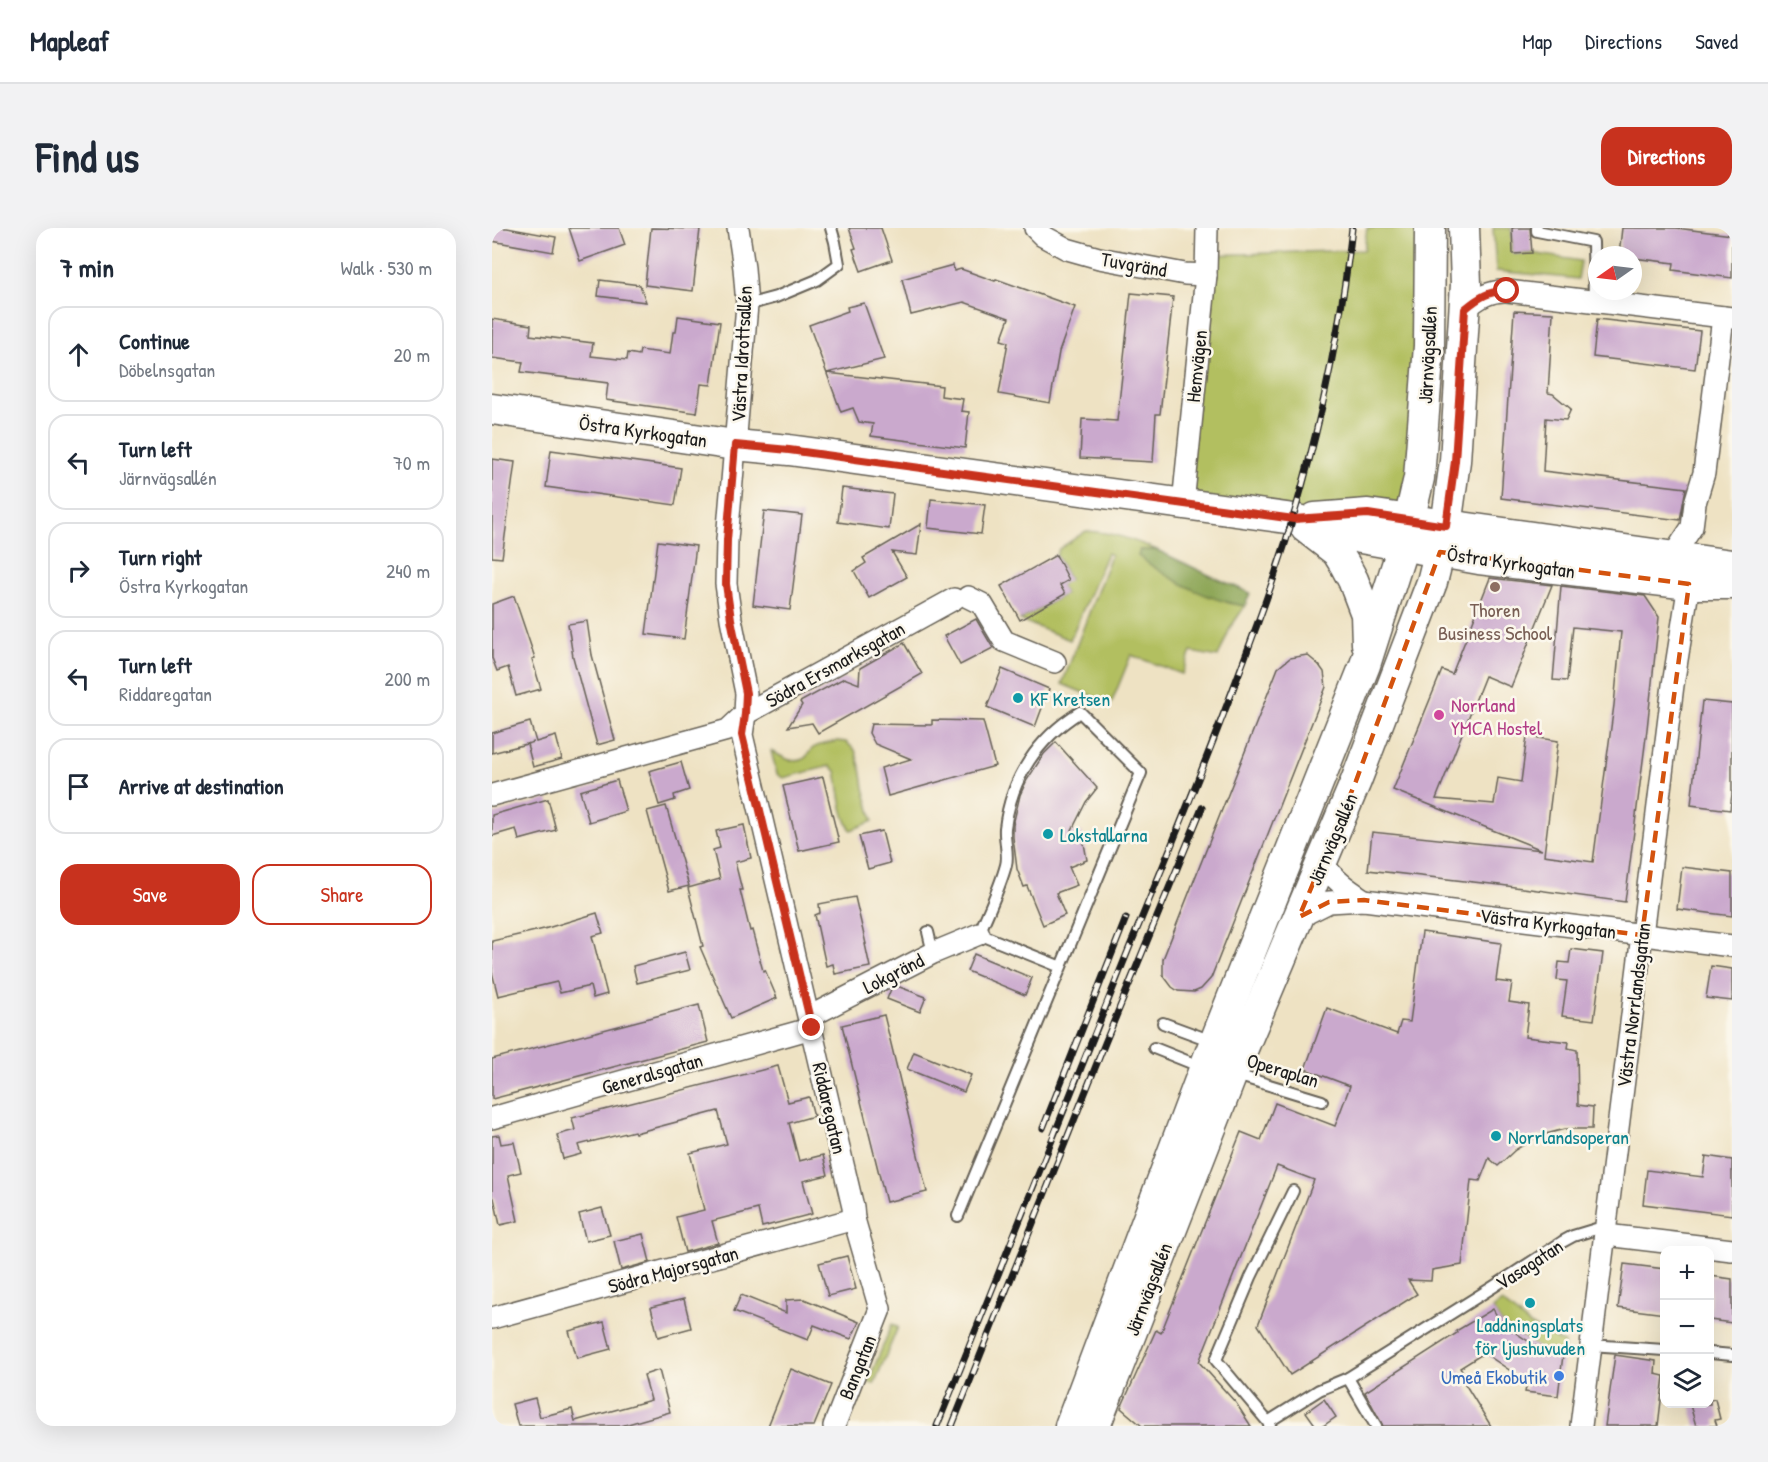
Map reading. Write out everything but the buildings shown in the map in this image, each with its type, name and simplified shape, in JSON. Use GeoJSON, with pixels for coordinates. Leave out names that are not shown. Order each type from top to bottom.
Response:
{"type":"FeatureCollection","features":[{"type":"Feature","properties":{"kind":"main road","name":"Järnvägsallén"},"geometry":{"type":"LineString","coordinates":[[1070,1426],[1217,1061],[1365,665],[1406,532],[1419,478],[1429,346],[1430,228]]}},
{"type":"Feature","properties":{"kind":"main road","name":"Järnvägsallén"},"geometry":{"type":"LineString","coordinates":[[1095,1426],[1217,1061],[1299,917],[1356,781],[1432,582],[1443,539],[1455,461],[1466,284],[1464,228]]}},
{"type":"Feature","properties":{"kind":"main road","name":"Östra Kyrkogatan"},"geometry":{"type":"LineString","coordinates":[[492,409],[735,445],[789,450],[1294,519],[1368,514],[1406,532],[1443,539],[1673,556],[1732,565]]}},
{"type":"Feature","properties":{"kind":"main road"},"geometry":{"type":"LineString","coordinates":[[1294,519],[1336,552],[1353,580],[1366,614],[1365,665]]}},
{"type":"Feature","properties":{"kind":"main road","name":"Östra Kyrkogatan"},"geometry":{"type":"LineString","coordinates":[[1443,539],[1479,559],[1689,584],[1732,584]]}},
{"type":"Feature","properties":{"kind":"street","name":"Västra Idrottsallén"},"geometry":{"type":"LineString","coordinates":[[735,445],[747,305],[738,228]]}},
{"type":"Feature","properties":{"kind":"street","name":"Tuvgränd"},"geometry":{"type":"LineString","coordinates":[[1035,228],[1043,236],[1066,249],[1099,258],[1206,275]]}},
{"type":"Feature","properties":{"kind":"street","name":"Hemvägen"},"geometry":{"type":"LineString","coordinates":[[1183,504],[1206,275],[1207,228]]}},
{"type":"Feature","properties":{"kind":"street"},"geometry":{"type":"LineString","coordinates":[[1465,309],[1486,294],[1497,290],[1728,318],[1704,473],[1695,503],[1692,527],[1673,556]]}},
{"type":"Feature","properties":{"kind":"street","name":"Riddaregatan"},"geometry":{"type":"LineString","coordinates":[[735,445],[727,540],[726,584],[746,693],[742,735],[854,1219],[880,1309]]}},
{"type":"Feature","properties":{"kind":"street","name":"Västra Norrlandsgatan"},"geometry":{"type":"LineString","coordinates":[[1581,1426],[1673,685],[1689,584]]}},
{"type":"Feature","properties":{"kind":"street","name":"Södra Ersmarksgatan"},"geometry":{"type":"LineString","coordinates":[[492,795],[728,730],[745,714],[961,598],[982,604],[1004,641],[1055,662]]}},
{"type":"Feature","properties":{"kind":"street","name":"Västra Kyrkogatan"},"geometry":{"type":"LineString","coordinates":[[1322,862],[1338,883],[1364,900]]}},
{"type":"Feature","properties":{"kind":"street","name":"Västra Kyrkogatan"},"geometry":{"type":"LineString","coordinates":[[1299,917],[1329,902],[1364,900],[1732,946]]}},
{"type":"Feature","properties":{"kind":"street","name":"Lokgränd"},"geometry":{"type":"LineString","coordinates":[[810,1023],[930,943],[979,934]]}},
{"type":"Feature","properties":{"kind":"street","name":"Generalsgatan"},"geometry":{"type":"LineString","coordinates":[[492,1118],[810,1023]]}},
{"type":"Feature","properties":{"kind":"street","name":"Södra Majorsgatan"},"geometry":{"type":"LineString","coordinates":[[492,1318],[854,1219]]}},
{"type":"Feature","properties":{"kind":"street","name":"Vasagatan"},"geometry":{"type":"LineString","coordinates":[[1606,1235],[1732,1250]]}},
{"type":"Feature","properties":{"kind":"street","name":"Bangatan"},"geometry":{"type":"LineString","coordinates":[[834,1426],[880,1309]]}},
{"type":"Feature","properties":{"kind":"lane"},"geometry":{"type":"LineString","coordinates":[[747,305],[776,297],[817,280],[839,264],[836,242],[831,228]]}},
{"type":"Feature","properties":{"kind":"lane"},"geometry":{"type":"LineString","coordinates":[[1537,228],[1537,231],[1593,242],[1594,302]]}},
{"type":"Feature","properties":{"kind":"lane"},"geometry":{"type":"LineString","coordinates":[[958,1216],[1061,967],[1141,773],[1080,712],[1048,735],[1020,777],[1009,805],[1005,830],[1007,863],[979,934],[1061,967]]}},
{"type":"Feature","properties":{"kind":"lane"},"geometry":{"type":"LineString","coordinates":[[1163,1023],[1217,1061]]}},
{"type":"Feature","properties":{"kind":"lane"},"geometry":{"type":"LineString","coordinates":[[1154,1048],[1217,1061]]}},
{"type":"Feature","properties":{"kind":"lane","name":"Operaplan"},"geometry":{"type":"LineString","coordinates":[[1217,1061],[1322,1101]]}},
{"type":"Feature","properties":{"kind":"lane"},"geometry":{"type":"LineString","coordinates":[[1293,1191],[1251,1277],[1216,1360],[1269,1424],[1318,1390],[1348,1378],[1376,1426]]}},
{"type":"Feature","properties":{"kind":"lane","name":"Vasagatan"},"geometry":{"type":"LineString","coordinates":[[1348,1378],[1562,1242],[1596,1229],[1606,1235]]}},
{"type":"Feature","properties":{"kind":"lane"},"geometry":{"type":"LineString","coordinates":[[1590,1345],[1660,1350]]}},
{"type":"Feature","properties":{"kind":"lane"},"geometry":{"type":"LineString","coordinates":[[1714,1353],[1732,1355]]}},
{"type":"Feature","properties":{"kind":"highlighted area"},"geometry":{"type":"Polygon","coordinates":[[[1440,552],[1689,584],[1642,935],[1364,900],[1329,902],[1299,917],[1356,781],[1440,552]]]}},
{"type":"Feature","properties":{"kind":"green space"},"geometry":{"type":"Polygon","coordinates":[[[1367,228],[1430,228],[1410,519],[1183,504],[1210,255],[1364,250],[1367,228]]]}},
{"type":"Feature","properties":{"kind":"green space"},"geometry":{"type":"Polygon","coordinates":[[[1493,228],[1512,228],[1513,254],[1532,253],[1581,261],[1578,279],[1496,271],[1493,228]]]}},
{"type":"Feature","properties":{"kind":"green space"},"geometry":{"type":"Polygon","coordinates":[[[1086,531],[1123,537],[1157,550],[1140,550],[1228,603],[1245,606],[1230,628],[1218,657],[1191,652],[1182,674],[1131,655],[1111,704],[1062,684],[1111,555],[1107,553],[1070,640],[1020,620],[1065,594],[1060,585],[1069,579],[1056,555],[1059,549],[1086,531]]]}},
{"type":"Feature","properties":{"kind":"green space"},"geometry":{"type":"Polygon","coordinates":[[[1140,550],[1157,550],[1250,593],[1245,606],[1202,594],[1175,580],[1138,556],[1140,550]]]}},
{"type":"Feature","properties":{"kind":"green space"},"geometry":{"type":"Polygon","coordinates":[[[837,741],[846,742],[855,750],[873,821],[851,830],[842,809],[836,771],[830,766],[783,778],[777,774],[771,751],[786,759],[799,761],[815,747],[837,741]]]}},
{"type":"Feature","properties":{"kind":"green space"},"geometry":{"type":"Polygon","coordinates":[[[1502,1302],[1530,1325],[1564,1343],[1563,1355],[1546,1353],[1501,1323],[1493,1309],[1502,1302]]]}},
{"type":"Feature","properties":{"kind":"green space"},"geometry":{"type":"Polygon","coordinates":[[[892,1324],[898,1327],[874,1384],[868,1382],[892,1324]]]}},
{"type":"Feature","properties":{"kind":"railway"},"geometry":{"type":"LineString","coordinates":[[937,1426],[1204,765],[1272,583],[1299,497],[1322,408],[1340,318],[1352,228]]}},
{"type":"Feature","properties":{"kind":"railway"},"geometry":{"type":"LineString","coordinates":[[952,1426],[1202,808]]}},
{"type":"Feature","properties":{"kind":"railway"},"geometry":{"type":"LineString","coordinates":[[1043,1128],[1126,918]]}},
{"type":"Feature","properties":{"kind":"place","name":"Thoren Business School"},"geometry":{"type":"Point","coordinates":[1495,587]}},
{"type":"Feature","properties":{"kind":"place","name":"KF Kretsen"},"geometry":{"type":"Point","coordinates":[1018,698]}},
{"type":"Feature","properties":{"kind":"place","name":"Norrland YMCA Hostel"},"geometry":{"type":"Point","coordinates":[1439,715]}},
{"type":"Feature","properties":{"kind":"place","name":"Lokstallarna"},"geometry":{"type":"Point","coordinates":[1048,834]}},
{"type":"Feature","properties":{"kind":"place","name":"Norrlandsoperan"},"geometry":{"type":"Point","coordinates":[1496,1136]}},
{"type":"Feature","properties":{"kind":"place","name":"Laddningsplats för ljushuvuden"},"geometry":{"type":"Point","coordinates":[1530,1303]}},
{"type":"Feature","properties":{"kind":"place","name":"Umeå Ekobutik"},"geometry":{"type":"Point","coordinates":[1559,1376]}},
{"type":"Feature","properties":{"kind":"route"},"geometry":{"type":"LineString","coordinates":[[812,1028],[742,735],[746,693],[726,584],[727,540],[735,445],[789,450],[1294,519],[1368,514],[1446,526],[1455,461],[1465,309],[1486,294],[1497,290],[1507,291]]}}]}
